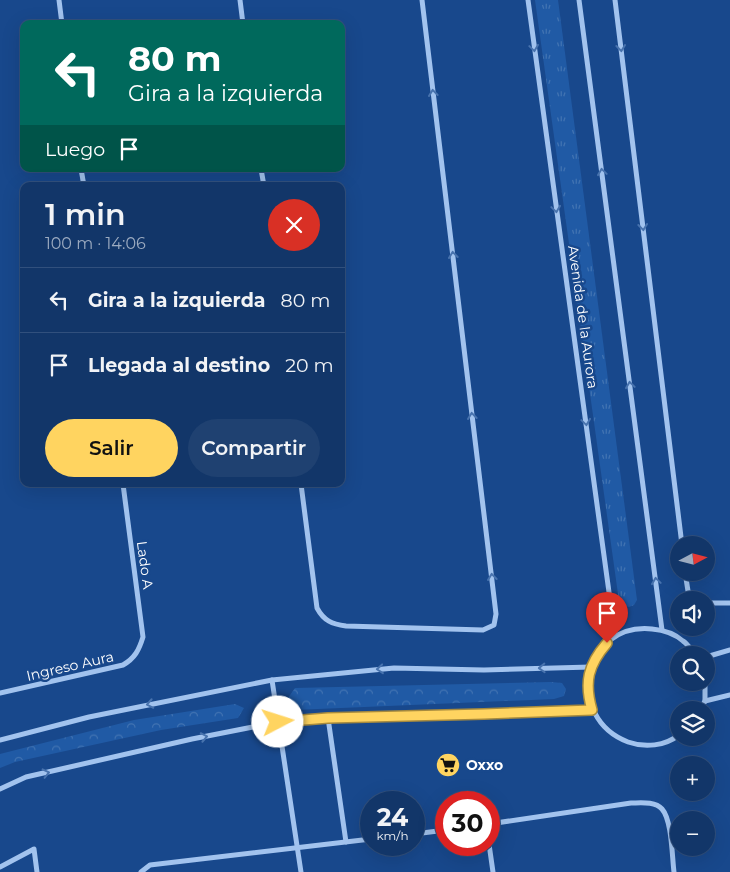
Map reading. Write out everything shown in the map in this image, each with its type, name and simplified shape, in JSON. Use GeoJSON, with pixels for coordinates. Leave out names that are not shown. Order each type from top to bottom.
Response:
{"type":"FeatureCollection","features":[{"type":"Feature","properties":{"kind":"street"},"geometry":{"type":"LineString","coordinates":[[59,0],[62,20]]}},
{"type":"Feature","properties":{"kind":"street"},"geometry":{"type":"LineString","coordinates":[[240,0],[242,20]]}},
{"type":"Feature","properties":{"kind":"street"},"geometry":{"type":"LineString","coordinates":[[301,487],[317,608],[321,616],[328,622],[346,626],[483,630],[494,625],[496,614],[422,0]]}},
{"type":"Feature","properties":{"kind":"street","name":"Avenida de la Aurora"},"geometry":{"type":"LineString","coordinates":[[528,0],[615,636]]}},
{"type":"Feature","properties":{"kind":"street"},"geometry":{"type":"LineString","coordinates":[[579,0],[662,630]]}},
{"type":"Feature","properties":{"kind":"street"},"geometry":{"type":"LineString","coordinates":[[615,0],[681,536]]}},
{"type":"Feature","properties":{"kind":"street","name":"Lado A"},"geometry":{"type":"LineString","coordinates":[[123,487],[144,636],[140,650]]}},
{"type":"Feature","properties":{"kind":"street"},"geometry":{"type":"LineString","coordinates":[[715,603],[730,603]]}},
{"type":"Feature","properties":{"kind":"street"},"geometry":{"type":"LineString","coordinates":[[670,741],[654,745],[636,745],[618,738],[603,726],[592,710],[588,696],[588,681],[591,667],[597,654],[615,636],[635,629],[662,630],[683,641],[688,646]]}},
{"type":"Feature","properties":{"kind":"street","name":"Ingreso Aura"},"geometry":{"type":"LineString","coordinates":[[0,694],[123,665],[133,659],[140,650]]}},
{"type":"Feature","properties":{"kind":"street"},"geometry":{"type":"LineString","coordinates":[[715,654],[730,650]]}},
{"type":"Feature","properties":{"kind":"street"},"geometry":{"type":"LineString","coordinates":[[0,740],[88,716],[272,680],[394,668],[484,670],[591,667]]}},
{"type":"Feature","properties":{"kind":"street"},"geometry":{"type":"LineString","coordinates":[[272,680],[301,872]]}},
{"type":"Feature","properties":{"kind":"street"},"geometry":{"type":"LineString","coordinates":[[704,691],[705,701],[730,695]]}},
{"type":"Feature","properties":{"kind":"street"},"geometry":{"type":"LineString","coordinates":[[0,789],[26,777],[278,722],[328,718],[592,710]]}},
{"type":"Feature","properties":{"kind":"street"},"geometry":{"type":"LineString","coordinates":[[328,718],[346,842]]}},
{"type":"Feature","properties":{"kind":"street"},"geometry":{"type":"LineString","coordinates":[[500,822],[631,803],[654,804],[661,808],[666,818],[674,872]]}},
{"type":"Feature","properties":{"kind":"street"},"geometry":{"type":"LineString","coordinates":[[141,872],[150,865],[360,840]]}},
{"type":"Feature","properties":{"kind":"street"},"geometry":{"type":"LineString","coordinates":[[0,867],[34,850],[37,872]]}},
{"type":"Feature","properties":{"kind":"street"},"geometry":{"type":"LineString","coordinates":[[490,856],[492,872]]}},
{"type":"Feature","properties":{"kind":"green space"},"geometry":{"type":"Polygon","coordinates":[[[535,0],[558,0],[637,600],[634,605],[629,607],[622,605],[619,601],[535,0]]]}},
{"type":"Feature","properties":{"kind":"green space"},"geometry":{"type":"Polygon","coordinates":[[[562,683],[566,689],[564,696],[554,699],[294,710],[288,698],[295,688],[562,683]]]}},
{"type":"Feature","properties":{"kind":"green space"},"geometry":{"type":"Polygon","coordinates":[[[235,704],[244,708],[238,718],[161,730],[15,762],[0,768],[0,754],[134,720],[235,704]]]}},
{"type":"Feature","properties":{"kind":"place","name":"Oxxo"},"geometry":{"type":"Point","coordinates":[448,765]}},
{"type":"Feature","properties":{"kind":"route"},"geometry":{"type":"LineString","coordinates":[[278,722],[328,718],[592,710],[588,696],[588,681],[591,667],[597,654],[607,643]]}}]}
